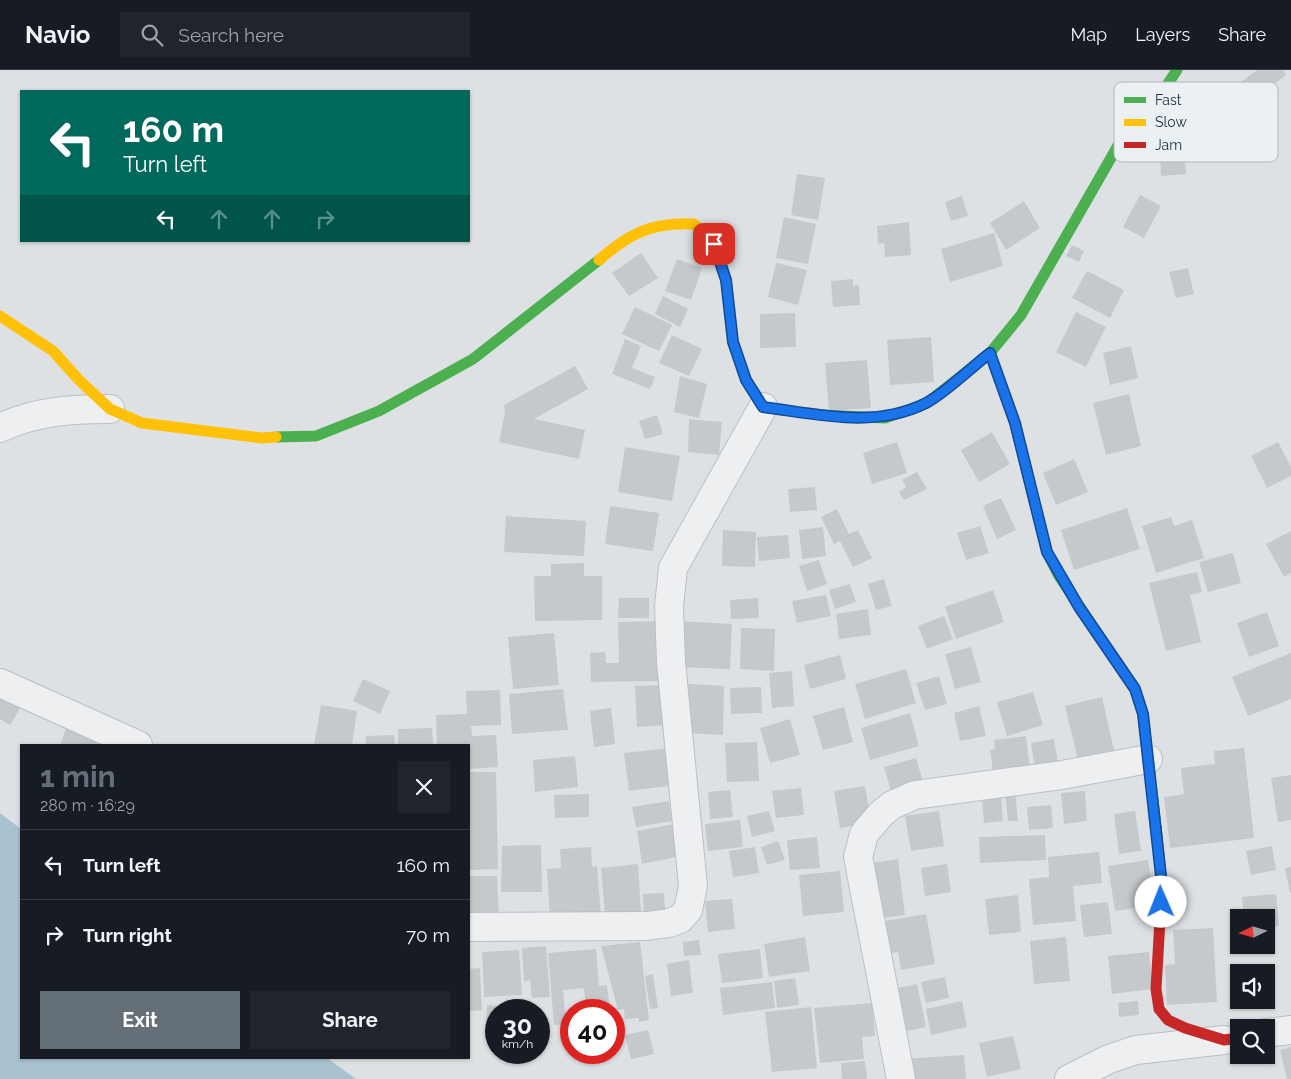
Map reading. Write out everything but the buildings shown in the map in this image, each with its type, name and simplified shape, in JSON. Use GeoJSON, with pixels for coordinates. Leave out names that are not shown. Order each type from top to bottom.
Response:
{"type":"FeatureCollection","features":[{"type":"Feature","properties":{"kind":"street"},"geometry":{"type":"LineString","coordinates":[[1170,82],[1177,70]]}},
{"type":"Feature","properties":{"kind":"street"},"geometry":{"type":"LineString","coordinates":[[763,407],[834,416],[885,418],[927,403],[990,353],[1021,315],[1114,152]]}},
{"type":"Feature","properties":{"kind":"street"},"geometry":{"type":"LineString","coordinates":[[0,316],[53,351],[78,380],[110,409],[142,423],[262,438],[316,436],[380,411],[473,359],[574,282],[614,247],[641,231],[668,223],[694,224],[714,244],[726,280],[733,342],[746,380],[763,407]]}},
{"type":"Feature","properties":{"kind":"street"},"geometry":{"type":"LineString","coordinates":[[990,353],[1015,423],[1047,552],[1064,583],[1135,689],[1143,714],[1162,885],[1156,989],[1160,1009],[1168,1020],[1186,1028],[1230,1039]]}},
{"type":"Feature","properties":{"kind":"street"},"geometry":{"type":"LineString","coordinates":[[470,927],[647,926],[680,919],[688,910],[693,886],[671,662],[669,606],[673,568],[763,407]]}},
{"type":"Feature","properties":{"kind":"street"},"geometry":{"type":"LineString","coordinates":[[0,428],[37,413],[68,409],[110,409]]}},
{"type":"Feature","properties":{"kind":"street"},"geometry":{"type":"LineString","coordinates":[[0,683],[136,744]]}},
{"type":"Feature","properties":{"kind":"street"},"geometry":{"type":"LineString","coordinates":[[901,1079],[858,857],[864,834],[892,806],[915,795],[1062,775],[1148,759]]}},
{"type":"Feature","properties":{"kind":"street"},"geometry":{"type":"LineString","coordinates":[[1275,1033],[1291,1030]]}},
{"type":"Feature","properties":{"kind":"street"},"geometry":{"type":"LineString","coordinates":[[1069,1079],[1109,1059],[1136,1050],[1230,1039]]}},
{"type":"Feature","properties":{"kind":"water"},"geometry":{"type":"Polygon","coordinates":[[[0,813],[20,828],[20,1059],[328,1059],[356,1079],[0,1079],[0,813]]]}},
{"type":"Feature","properties":{"kind":"traffic: fast"},"geometry":{"type":"LineString","coordinates":[[1169,82],[1177,70]]}},
{"type":"Feature","properties":{"kind":"traffic: fast"},"geometry":{"type":"LineString","coordinates":[[821,415],[885,418],[927,403],[990,353],[1021,315],[1114,152]]}},
{"type":"Feature","properties":{"kind":"traffic: fast"},"geometry":{"type":"LineString","coordinates":[[276,437],[316,436],[379,411],[473,359],[599,260]]}},
{"type":"Feature","properties":{"kind":"traffic: fast"},"geometry":{"type":"LineString","coordinates":[[990,353],[1015,423],[1047,552],[1059,576],[1135,689],[1143,714],[1156,827]]}},
{"type":"Feature","properties":{"kind":"traffic: slow"},"geometry":{"type":"LineString","coordinates":[[599,260],[621,243],[642,231],[666,225],[694,224],[714,244],[726,280],[733,342],[746,380],[763,407],[821,415]]}},
{"type":"Feature","properties":{"kind":"traffic: slow"},"geometry":{"type":"LineString","coordinates":[[0,316],[53,351],[79,380],[110,409],[142,423],[262,438],[276,437]]}},
{"type":"Feature","properties":{"kind":"traffic: jam"},"geometry":{"type":"LineString","coordinates":[[1156,827],[1162,885],[1156,989],[1159,1009],[1168,1020],[1185,1028],[1224,1040],[1230,1039]]}},
{"type":"Feature","properties":{"kind":"route"},"geometry":{"type":"LineString","coordinates":[[714,244],[726,280],[733,342],[746,380],[763,407],[834,416],[885,418],[927,403],[990,353],[1015,423],[1047,552],[1059,576],[1135,689],[1143,714],[1162,885],[1161,902]]}}]}
